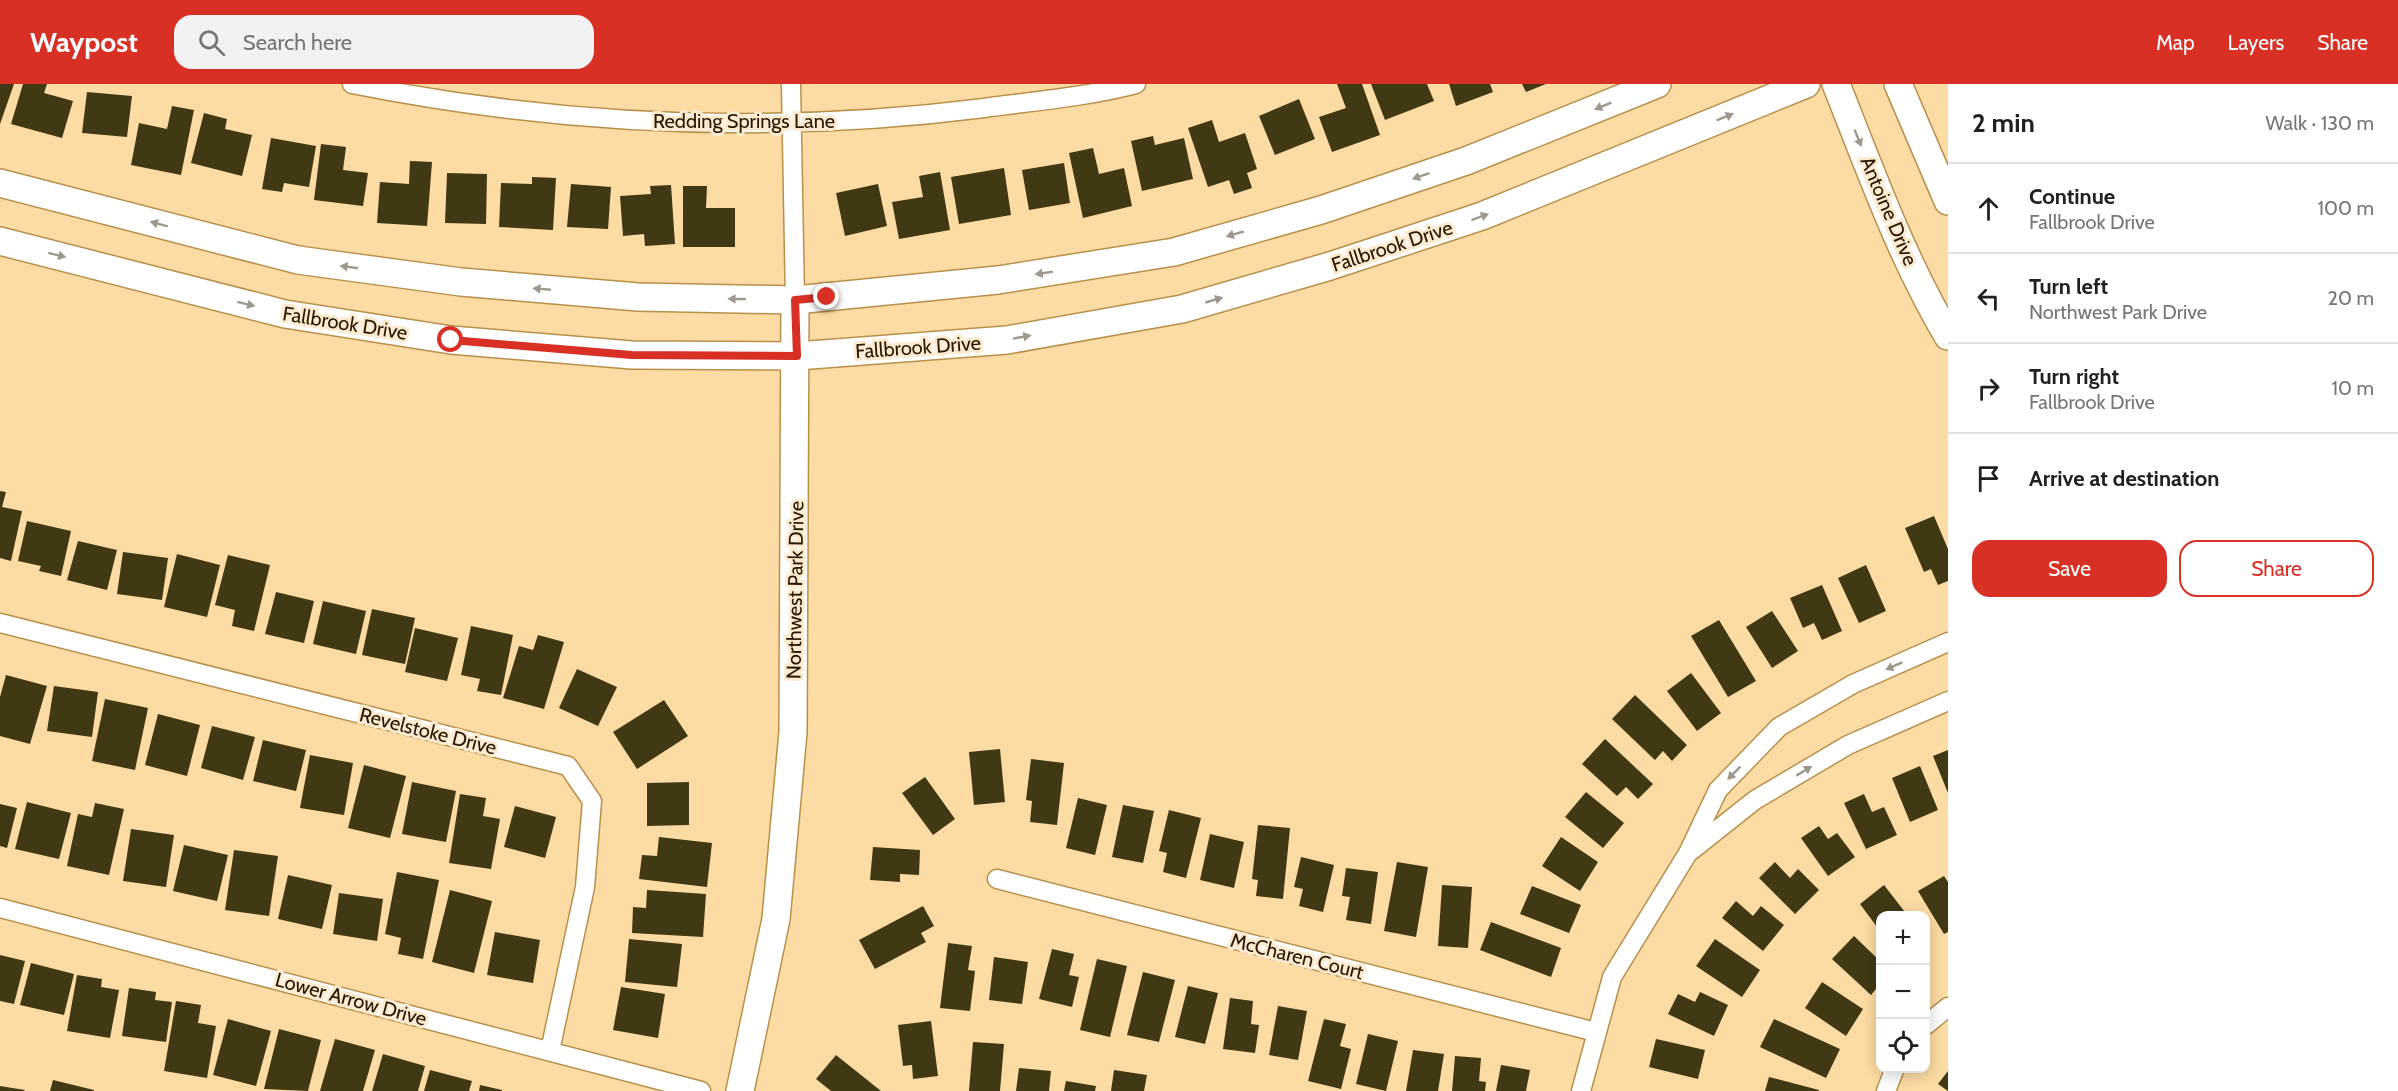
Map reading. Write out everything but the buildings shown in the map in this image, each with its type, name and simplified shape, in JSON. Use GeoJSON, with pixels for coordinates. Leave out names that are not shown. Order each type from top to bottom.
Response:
{"type":"FeatureCollection","features":[{"type":"Feature","properties":{"kind":"main road"},"geometry":{"type":"LineString","coordinates":[[0,183],[298,260],[462,282],[638,297],[795,300],[998,280],[1174,252],[1321,210],[1455,164],[1657,84]]}},
{"type":"Feature","properties":{"kind":"main road","name":"Fallbrook Drive"},"geometry":{"type":"LineString","coordinates":[[0,241],[285,314],[451,340],[632,355],[797,356],[1007,340],[1182,309],[1330,267],[1482,216],[1806,84]]}},
{"type":"Feature","properties":{"kind":"main road","name":"Antoine Drive"},"geometry":{"type":"LineString","coordinates":[[1836,84],[1890,220],[1948,336]]}},
{"type":"Feature","properties":{"kind":"main road"},"geometry":{"type":"LineString","coordinates":[[1898,84],[1948,201]]}},
{"type":"Feature","properties":{"kind":"main road","name":"Northwest Park Drive"},"geometry":{"type":"LineString","coordinates":[[740,1091],[776,919],[793,732],[797,356],[795,300]]}},
{"type":"Feature","properties":{"kind":"street","name":"Redding Springs Lane"},"geometry":{"type":"LineString","coordinates":[[352,84],[508,111],[625,121],[792,124],[924,116],[1067,97],[1136,84]]}},
{"type":"Feature","properties":{"kind":"street","name":"Northwest Park Drive"},"geometry":{"type":"LineString","coordinates":[[791,84],[795,300]]}},
{"type":"Feature","properties":{"kind":"street","name":"Revelstoke Drive"},"geometry":{"type":"LineString","coordinates":[[0,622],[568,766],[592,801],[585,887],[550,1052]]}},
{"type":"Feature","properties":{"kind":"street"},"geometry":{"type":"LineString","coordinates":[[1581,1091],[1612,977],[1688,853],[1718,790],[1779,727],[1853,684],[1948,642]]}},
{"type":"Feature","properties":{"kind":"street"},"geometry":{"type":"LineString","coordinates":[[1688,853],[1755,800],[1848,745],[1948,701]]}},
{"type":"Feature","properties":{"kind":"street","name":"McCharen Court"},"geometry":{"type":"LineString","coordinates":[[997,879],[1596,1032]]}},
{"type":"Feature","properties":{"kind":"street","name":"Lower Arrow Drive"},"geometry":{"type":"LineString","coordinates":[[0,908],[701,1091]]}},
{"type":"Feature","properties":{"kind":"street"},"geometry":{"type":"LineString","coordinates":[[1930,1022],[1948,1007]]}},
{"type":"Feature","properties":{"kind":"street"},"geometry":{"type":"LineString","coordinates":[[1886,1091],[1893,1073]]}},
{"type":"Feature","properties":{"kind":"route"},"geometry":{"type":"LineString","coordinates":[[451,340],[632,355],[797,356],[795,300],[827,297]]}}]}
